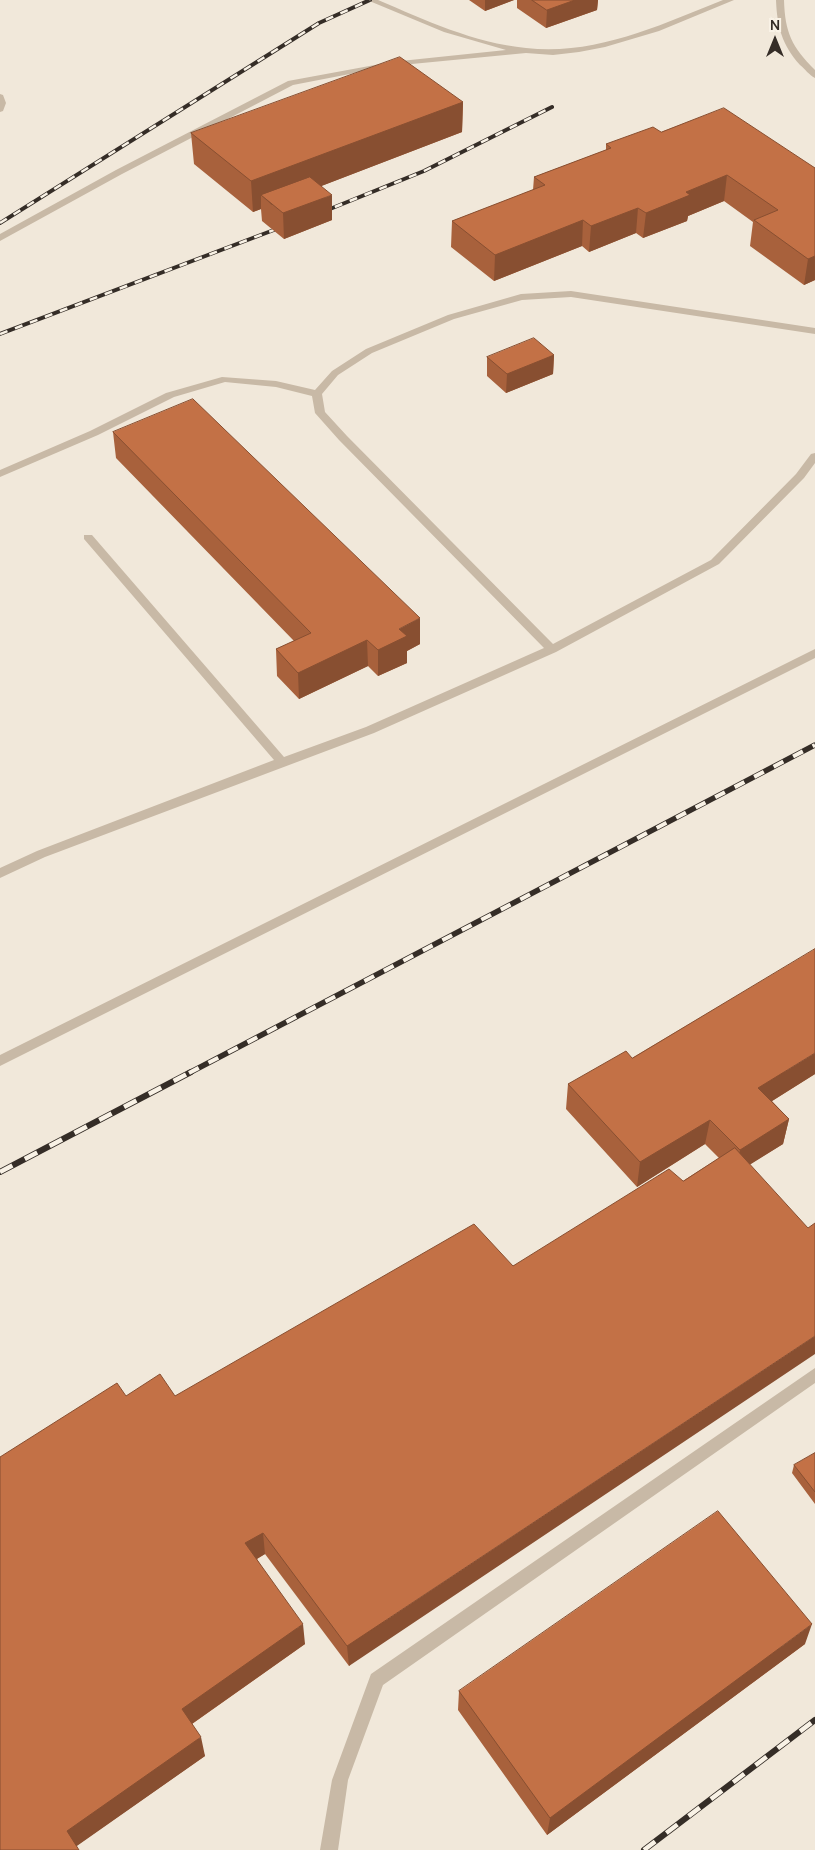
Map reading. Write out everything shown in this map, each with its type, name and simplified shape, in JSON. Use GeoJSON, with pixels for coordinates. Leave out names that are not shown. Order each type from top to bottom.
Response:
{"type":"FeatureCollection","features":[{"type":"Feature","properties":{"kind":"lane"},"geometry":{"type":"LineString","coordinates":[[371,0],[484,42],[526,51]]}},
{"type":"Feature","properties":{"kind":"lane"},"geometry":{"type":"LineString","coordinates":[[0,238],[119,172],[291,83],[391,64],[526,51],[566,52],[594,48],[652,30],[730,0]]}},
{"type":"Feature","properties":{"kind":"lane"},"geometry":{"type":"LineString","coordinates":[[780,0],[780,22],[788,48],[815,76]]}},
{"type":"Feature","properties":{"kind":"lane"},"geometry":{"type":"LineString","coordinates":[[0,97],[2,103],[0,109]]}},
{"type":"Feature","properties":{"kind":"lane"},"geometry":{"type":"LineString","coordinates":[[316,394],[335,373],[369,351],[451,317],[521,297],[571,294],[815,331]]}},
{"type":"Feature","properties":{"kind":"lane"},"geometry":{"type":"LineString","coordinates":[[0,474],[94,433],[170,395],[225,379],[276,384],[316,394]]}},
{"type":"Feature","properties":{"kind":"lane"},"geometry":{"type":"LineString","coordinates":[[316,394],[320,413],[342,438],[552,649]]}},
{"type":"Feature","properties":{"kind":"lane"},"geometry":{"type":"LineString","coordinates":[[0,873],[42,854],[370,730],[552,649],[715,562],[800,476],[815,456]]}},
{"type":"Feature","properties":{"kind":"lane"},"geometry":{"type":"LineString","coordinates":[[88,537],[282,762]]}},
{"type":"Feature","properties":{"kind":"lane"},"geometry":{"type":"LineString","coordinates":[[0,1061],[815,653]]}},
{"type":"Feature","properties":{"kind":"lane"},"geometry":{"type":"LineString","coordinates":[[329,1850],[340,1780],[377,1680],[815,1375]]}},
{"type":"Feature","properties":{"kind":"building"},"geometry":{"type":"Polygon","coordinates":[[[532,0],[575,0],[547,10],[532,0]]]}},
{"type":"Feature","properties":{"kind":"building"},"geometry":{"type":"Polygon","coordinates":[[[400,57],[463,102],[251,181],[191,133],[400,57]]]}},
{"type":"Feature","properties":{"kind":"building"},"geometry":{"type":"Polygon","coordinates":[[[724,108],[815,168],[815,256],[808,259],[754,220],[778,210],[727,175],[686,192],[690,195],[646,213],[638,208],[591,226],[583,220],[495,255],[452,221],[545,185],[534,177],[611,148],[606,144],[653,127],[661,132],[724,108]]]}},
{"type":"Feature","properties":{"kind":"building"},"geometry":{"type":"Polygon","coordinates":[[[310,177],[332,195],[283,213],[261,195],[310,177]]]}},
{"type":"Feature","properties":{"kind":"building"},"geometry":{"type":"Polygon","coordinates":[[[534,338],[554,355],[507,374],[487,357],[534,338]]]}},
{"type":"Feature","properties":{"kind":"building"},"geometry":{"type":"Polygon","coordinates":[[[193,399],[420,618],[399,629],[407,636],[378,650],[367,640],[298,673],[276,649],[311,633],[113,432],[193,399]]]}},
{"type":"Feature","properties":{"kind":"building"},"geometry":{"type":"Polygon","coordinates":[[[815,949],[815,1053],[758,1088],[789,1119],[740,1150],[710,1120],[640,1162],[568,1084],[626,1051],[632,1058],[815,949]]]}},
{"type":"Feature","properties":{"kind":"building"},"geometry":{"type":"Polygon","coordinates":[[[735,1148],[808,1228],[815,1223],[815,1336],[347,1646],[263,1533],[245,1543],[303,1624],[182,1709],[201,1737],[67,1831],[79,1850],[0,1850],[0,1457],[117,1383],[126,1396],[160,1374],[175,1396],[474,1224],[513,1266],[669,1169],[683,1181],[735,1148]]]}},
{"type":"Feature","properties":{"kind":"building"},"geometry":{"type":"Polygon","coordinates":[[[815,1453],[815,1492],[794,1465],[815,1453]]]}},
{"type":"Feature","properties":{"kind":"building"},"geometry":{"type":"Polygon","coordinates":[[[718,1511],[812,1624],[550,1818],[459,1691],[718,1511]]]}},
{"type":"Feature","properties":{"kind":"railway"},"geometry":{"type":"LineString","coordinates":[[0,223],[319,23],[370,0]]}},
{"type":"Feature","properties":{"kind":"railway"},"geometry":{"type":"LineString","coordinates":[[320,213],[424,171],[552,107]]}},
{"type":"Feature","properties":{"kind":"railway"},"geometry":{"type":"LineString","coordinates":[[0,334],[287,225]]}},
{"type":"Feature","properties":{"kind":"railway"},"geometry":{"type":"LineString","coordinates":[[189,1073],[815,745]]}},
{"type":"Feature","properties":{"kind":"railway"},"geometry":{"type":"LineString","coordinates":[[0,1172],[191,1072]]}},
{"type":"Feature","properties":{"kind":"railway"},"geometry":{"type":"LineString","coordinates":[[644,1850],[815,1720]]}}]}
